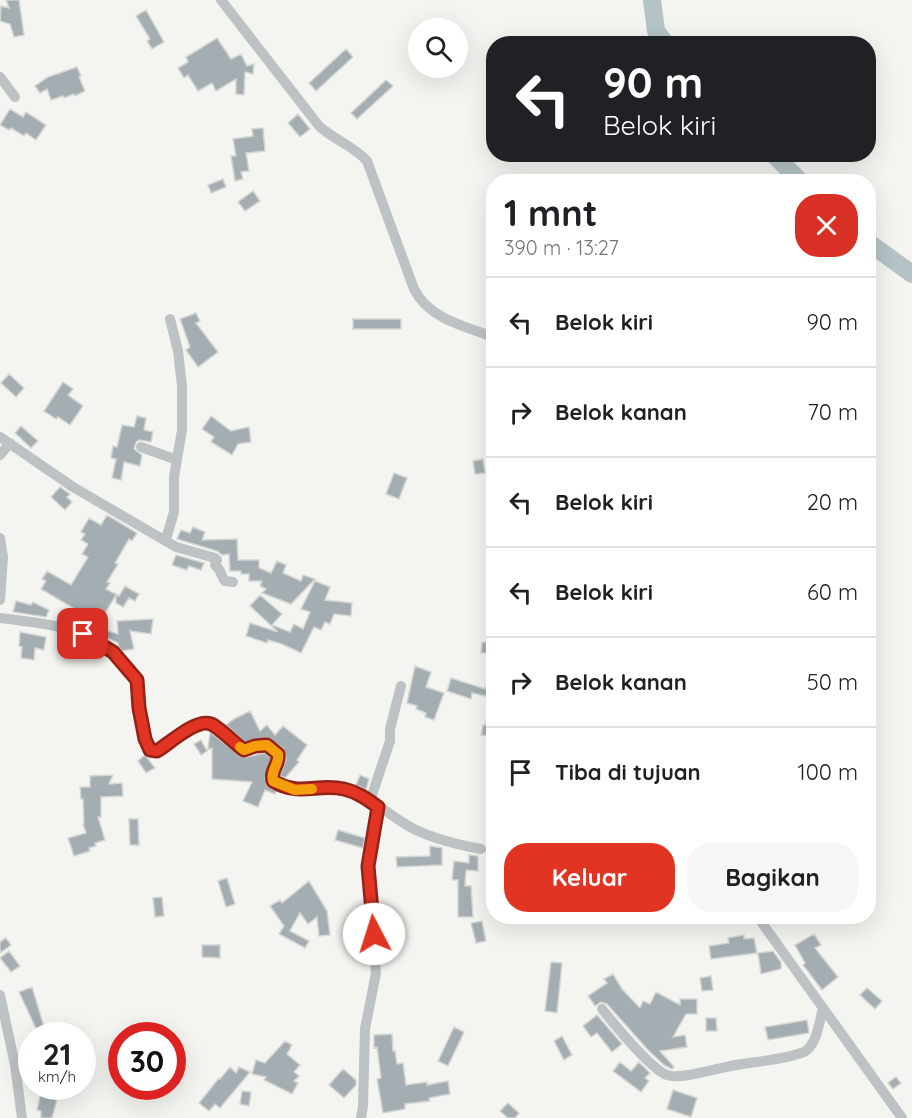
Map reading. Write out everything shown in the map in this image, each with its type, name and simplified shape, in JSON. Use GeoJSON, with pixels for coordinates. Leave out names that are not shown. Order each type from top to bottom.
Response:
{"type":"FeatureCollection","features":[{"type":"Feature","properties":{"kind":"street"},"geometry":{"type":"LineString","coordinates":[[222,0],[320,126],[367,161],[414,289],[423,305],[440,316],[486,334]]}},
{"type":"Feature","properties":{"kind":"street"},"geometry":{"type":"LineString","coordinates":[[0,77],[15,97]]}},
{"type":"Feature","properties":{"kind":"street"},"geometry":{"type":"LineString","coordinates":[[166,539],[174,512],[174,477],[182,430],[182,386],[178,351],[170,319]]}},
{"type":"Feature","properties":{"kind":"street"},"geometry":{"type":"LineString","coordinates":[[0,437],[73,487],[166,539],[176,547],[215,558],[217,560],[215,565],[221,571],[225,581],[232,582]]}},
{"type":"Feature","properties":{"kind":"street"},"geometry":{"type":"LineString","coordinates":[[0,455],[10,443]]}},
{"type":"Feature","properties":{"kind":"street"},"geometry":{"type":"LineString","coordinates":[[141,447],[177,460]]}},
{"type":"Feature","properties":{"kind":"street"},"geometry":{"type":"LineString","coordinates":[[0,538],[3,557],[0,600]]}},
{"type":"Feature","properties":{"kind":"street"},"geometry":{"type":"LineString","coordinates":[[0,618],[72,628],[113,652],[137,680],[145,739],[147,746],[153,752],[194,726],[210,723],[244,750],[267,745],[278,754],[279,758],[271,775],[273,781],[278,784],[295,790],[342,788],[357,793],[415,829],[481,849]]}},
{"type":"Feature","properties":{"kind":"street"},"geometry":{"type":"LineString","coordinates":[[361,1118],[365,1029],[376,973],[368,866],[374,804],[401,686]]}},
{"type":"Feature","properties":{"kind":"street"},"geometry":{"type":"LineString","coordinates":[[763,924],[902,1118]]}},
{"type":"Feature","properties":{"kind":"street"},"geometry":{"type":"LineString","coordinates":[[0,995],[15,1065],[22,1118]]}},
{"type":"Feature","properties":{"kind":"street"},"geometry":{"type":"LineString","coordinates":[[602,1010],[634,1046],[662,1072],[672,1076],[701,1073],[804,1052],[813,1044],[823,1009]]}},
{"type":"Feature","properties":{"kind":"building"},"geometry":{"type":"Polygon","coordinates":[[[6,0],[19,0],[24,35],[14,37],[10,24],[0,21],[1,6],[9,8],[6,0]]]}},
{"type":"Feature","properties":{"kind":"building"},"geometry":{"type":"Polygon","coordinates":[[[146,10],[164,42],[152,49],[147,41],[150,39],[136,16],[146,10]]]}},
{"type":"Feature","properties":{"kind":"building"},"geometry":{"type":"Polygon","coordinates":[[[217,38],[231,59],[241,54],[247,66],[254,64],[253,74],[245,72],[244,95],[236,94],[236,79],[216,91],[212,83],[198,91],[188,75],[184,78],[178,68],[188,62],[186,57],[217,38]]]}},
{"type":"Feature","properties":{"kind":"building"},"geometry":{"type":"Polygon","coordinates":[[[346,49],[353,57],[316,91],[309,83],[346,49]]]}},
{"type":"Feature","properties":{"kind":"building"},"geometry":{"type":"Polygon","coordinates":[[[77,67],[85,91],[75,96],[74,94],[51,100],[47,89],[40,93],[35,86],[48,77],[77,67]]]}},
{"type":"Feature","properties":{"kind":"building"},"geometry":{"type":"Polygon","coordinates":[[[386,80],[393,86],[357,119],[351,113],[386,80]]]}},
{"type":"Feature","properties":{"kind":"building"},"geometry":{"type":"Polygon","coordinates":[[[10,109],[23,117],[26,112],[46,125],[36,140],[26,133],[24,136],[11,128],[9,130],[0,125],[10,109]]]}},
{"type":"Feature","properties":{"kind":"building"},"geometry":{"type":"Polygon","coordinates":[[[298,114],[310,129],[300,137],[288,123],[298,114]]]}},
{"type":"Feature","properties":{"kind":"building"},"geometry":{"type":"Polygon","coordinates":[[[263,128],[265,151],[246,153],[249,171],[241,172],[243,179],[235,181],[231,156],[236,156],[233,139],[253,136],[252,129],[263,128]]]}},
{"type":"Feature","properties":{"kind":"building"},"geometry":{"type":"Polygon","coordinates":[[[223,179],[226,187],[211,193],[208,185],[223,179]]]}},
{"type":"Feature","properties":{"kind":"building"},"geometry":{"type":"Polygon","coordinates":[[[253,191],[260,201],[245,211],[238,202],[253,191]]]}},
{"type":"Feature","properties":{"kind":"building"},"geometry":{"type":"Polygon","coordinates":[[[196,313],[200,321],[196,323],[218,352],[198,367],[186,350],[190,347],[180,319],[196,313]]]}},
{"type":"Feature","properties":{"kind":"building"},"geometry":{"type":"Polygon","coordinates":[[[353,319],[401,319],[401,329],[353,329],[353,319]]]}},
{"type":"Feature","properties":{"kind":"building"},"geometry":{"type":"Polygon","coordinates":[[[9,374],[24,388],[16,397],[1,383],[9,374]]]}},
{"type":"Feature","properties":{"kind":"building"},"geometry":{"type":"Polygon","coordinates":[[[63,382],[73,389],[68,395],[83,406],[70,425],[44,411],[63,382]]]}},
{"type":"Feature","properties":{"kind":"building"},"geometry":{"type":"Polygon","coordinates":[[[137,416],[146,418],[144,430],[153,432],[151,442],[140,440],[136,442],[134,449],[142,455],[140,466],[124,462],[121,480],[112,478],[116,459],[111,458],[113,446],[117,447],[122,425],[134,427],[137,416]]]}},
{"type":"Feature","properties":{"kind":"building"},"geometry":{"type":"Polygon","coordinates":[[[211,416],[231,431],[249,427],[251,442],[238,444],[232,455],[211,442],[214,437],[202,429],[211,416]]]}},
{"type":"Feature","properties":{"kind":"building"},"geometry":{"type":"Polygon","coordinates":[[[21,426],[38,441],[31,448],[15,433],[21,426]]]}},
{"type":"Feature","properties":{"kind":"building"},"geometry":{"type":"Polygon","coordinates":[[[483,459],[485,473],[475,474],[473,461],[483,459]]]}},
{"type":"Feature","properties":{"kind":"building"},"geometry":{"type":"Polygon","coordinates":[[[394,473],[407,478],[399,499],[386,494],[394,473]]]}},
{"type":"Feature","properties":{"kind":"building"},"geometry":{"type":"Polygon","coordinates":[[[60,487],[70,494],[67,497],[72,502],[65,510],[51,497],[60,487]]]}},
{"type":"Feature","properties":{"kind":"building"},"geometry":{"type":"Polygon","coordinates":[[[107,515],[137,533],[132,541],[129,539],[115,563],[118,564],[107,582],[110,583],[106,589],[119,596],[125,586],[139,594],[135,601],[129,598],[123,607],[116,603],[116,595],[98,625],[41,589],[46,581],[42,579],[47,571],[71,585],[88,557],[82,554],[88,544],[81,540],[85,534],[81,532],[89,518],[101,525],[107,515]]]}},
{"type":"Feature","properties":{"kind":"building"},"geometry":{"type":"Polygon","coordinates":[[[193,527],[205,532],[202,540],[237,539],[238,560],[259,560],[259,568],[271,573],[277,561],[286,565],[283,573],[301,581],[303,575],[315,579],[291,604],[262,593],[266,589],[260,586],[262,581],[249,581],[249,574],[230,571],[229,554],[222,555],[217,551],[177,539],[181,530],[190,533],[193,527]]]}},
{"type":"Feature","properties":{"kind":"building"},"geometry":{"type":"Polygon","coordinates":[[[176,555],[204,563],[201,570],[189,566],[187,570],[172,565],[176,555]]]}},
{"type":"Feature","properties":{"kind":"building"},"geometry":{"type":"Polygon","coordinates":[[[315,581],[330,587],[325,600],[352,603],[351,616],[334,614],[330,624],[325,622],[321,630],[314,627],[301,653],[282,644],[268,640],[267,643],[246,636],[250,623],[278,632],[250,606],[260,595],[282,614],[272,625],[290,632],[294,624],[303,629],[310,612],[301,609],[315,581]]]}},
{"type":"Feature","properties":{"kind":"building"},"geometry":{"type":"Polygon","coordinates":[[[16,601],[31,605],[33,602],[49,610],[46,617],[13,612],[16,601]]]}},
{"type":"Feature","properties":{"kind":"building"},"geometry":{"type":"Polygon","coordinates":[[[153,619],[151,634],[130,631],[134,649],[122,651],[118,643],[100,634],[101,629],[118,634],[117,621],[153,619]]]}},
{"type":"Feature","properties":{"kind":"building"},"geometry":{"type":"Polygon","coordinates":[[[20,632],[46,637],[44,650],[35,648],[34,660],[21,658],[20,632]]]}},
{"type":"Feature","properties":{"kind":"building"},"geometry":{"type":"Polygon","coordinates":[[[482,642],[486,642],[486,653],[481,653],[482,642]]]}},
{"type":"Feature","properties":{"kind":"building"},"geometry":{"type":"Polygon","coordinates":[[[415,666],[431,672],[426,687],[444,693],[434,720],[425,717],[426,713],[416,709],[417,706],[407,703],[415,666]]]}},
{"type":"Feature","properties":{"kind":"building"},"geometry":{"type":"Polygon","coordinates":[[[451,678],[485,689],[486,687],[486,696],[472,693],[471,699],[447,691],[451,678]]]}},
{"type":"Feature","properties":{"kind":"building"},"geometry":{"type":"Polygon","coordinates":[[[250,711],[260,731],[267,725],[275,735],[283,726],[307,745],[297,760],[299,762],[285,778],[280,776],[286,759],[283,748],[267,738],[245,742],[226,725],[250,711]]]}},
{"type":"Feature","properties":{"kind":"building"},"geometry":{"type":"Polygon","coordinates":[[[483,725],[486,725],[486,736],[481,735],[483,725]]]}},
{"type":"Feature","properties":{"kind":"building"},"geometry":{"type":"Polygon","coordinates":[[[210,732],[240,756],[265,753],[271,758],[265,778],[267,786],[276,791],[275,794],[265,790],[258,807],[243,801],[252,782],[212,779],[212,748],[208,750],[210,732]]]}},
{"type":"Feature","properties":{"kind":"building"},"geometry":{"type":"Polygon","coordinates":[[[201,740],[207,751],[201,755],[194,744],[201,740]]]}},
{"type":"Feature","properties":{"kind":"building"},"geometry":{"type":"Polygon","coordinates":[[[145,755],[155,768],[146,773],[138,761],[145,755]]]}},
{"type":"Feature","properties":{"kind":"building"},"geometry":{"type":"Polygon","coordinates":[[[113,775],[109,784],[122,783],[123,796],[101,797],[101,817],[98,817],[105,840],[95,843],[96,846],[89,848],[90,851],[74,856],[68,838],[86,833],[83,824],[83,799],[81,799],[80,787],[90,787],[90,776],[113,775]]]}},
{"type":"Feature","properties":{"kind":"building"},"geometry":{"type":"Polygon","coordinates":[[[360,775],[369,779],[366,790],[356,785],[360,775]]]}},
{"type":"Feature","properties":{"kind":"building"},"geometry":{"type":"Polygon","coordinates":[[[129,819],[138,819],[139,845],[130,845],[129,819]]]}},
{"type":"Feature","properties":{"kind":"building"},"geometry":{"type":"Polygon","coordinates":[[[338,830],[365,838],[363,848],[335,840],[338,830]]]}},
{"type":"Feature","properties":{"kind":"building"},"geometry":{"type":"Polygon","coordinates":[[[430,846],[442,848],[442,865],[397,867],[396,857],[430,856],[430,846]]]}},
{"type":"Feature","properties":{"kind":"building"},"geometry":{"type":"Polygon","coordinates":[[[469,855],[478,856],[478,871],[466,870],[465,886],[471,886],[473,917],[458,917],[458,880],[452,880],[454,861],[469,863],[469,855]]]}},
{"type":"Feature","properties":{"kind":"building"},"geometry":{"type":"Polygon","coordinates":[[[227,878],[235,904],[226,907],[218,881],[227,878]]]}},
{"type":"Feature","properties":{"kind":"building"},"geometry":{"type":"Polygon","coordinates":[[[309,881],[327,911],[330,935],[319,936],[317,917],[308,924],[300,913],[290,931],[309,941],[305,948],[279,934],[284,926],[270,906],[280,900],[282,903],[309,881]]]}},
{"type":"Feature","properties":{"kind":"building"},"geometry":{"type":"Polygon","coordinates":[[[162,897],[164,916],[155,917],[153,898],[162,897]]]}},
{"type":"Feature","properties":{"kind":"building"},"geometry":{"type":"Polygon","coordinates":[[[482,921],[486,941],[476,943],[471,923],[482,921]]]}},
{"type":"Feature","properties":{"kind":"building"},"geometry":{"type":"Polygon","coordinates":[[[814,934],[821,945],[815,948],[838,977],[822,990],[803,965],[805,963],[795,945],[814,934]]]}},
{"type":"Feature","properties":{"kind":"building"},"geometry":{"type":"Polygon","coordinates":[[[744,935],[744,939],[754,938],[757,953],[711,959],[709,946],[729,943],[728,938],[744,935]]]}},
{"type":"Feature","properties":{"kind":"building"},"geometry":{"type":"Polygon","coordinates":[[[6,938],[11,945],[0,953],[0,942],[6,938]]]}},
{"type":"Feature","properties":{"kind":"building"},"geometry":{"type":"Polygon","coordinates":[[[202,945],[220,945],[220,958],[202,957],[202,945]]]}},
{"type":"Feature","properties":{"kind":"building"},"geometry":{"type":"Polygon","coordinates":[[[9,951],[20,966],[11,972],[0,958],[9,951]]]}},
{"type":"Feature","properties":{"kind":"building"},"geometry":{"type":"Polygon","coordinates":[[[773,951],[781,962],[781,969],[761,974],[758,953],[773,951]]]}},
{"type":"Feature","properties":{"kind":"building"},"geometry":{"type":"Polygon","coordinates":[[[551,962],[562,963],[557,1013],[545,1011],[551,962]]]}},
{"type":"Feature","properties":{"kind":"building"},"geometry":{"type":"Polygon","coordinates":[[[613,974],[622,989],[640,1008],[643,1001],[650,1004],[656,992],[680,1005],[680,999],[697,999],[697,1014],[686,1014],[673,1037],[685,1035],[687,1047],[660,1051],[674,1067],[672,1069],[664,1065],[648,1050],[607,1004],[601,1002],[595,1006],[588,996],[607,983],[604,979],[613,974]]]}},
{"type":"Feature","properties":{"kind":"building"},"geometry":{"type":"Polygon","coordinates":[[[711,976],[713,990],[702,991],[700,978],[711,976]]]}},
{"type":"Feature","properties":{"kind":"building"},"geometry":{"type":"Polygon","coordinates":[[[32,987],[43,1022],[33,1022],[19,992],[32,987]]]}},
{"type":"Feature","properties":{"kind":"building"},"geometry":{"type":"Polygon","coordinates":[[[867,988],[882,1001],[875,1009],[860,995],[867,988]]]}},
{"type":"Feature","properties":{"kind":"building"},"geometry":{"type":"Polygon","coordinates":[[[597,1015],[622,1044],[612,1052],[597,1033],[591,1037],[583,1026],[597,1015]]]}},
{"type":"Feature","properties":{"kind":"building"},"geometry":{"type":"Polygon","coordinates":[[[706,1018],[716,1018],[717,1031],[706,1031],[706,1018]]]}},
{"type":"Feature","properties":{"kind":"building"},"geometry":{"type":"Polygon","coordinates":[[[807,1020],[809,1033],[768,1040],[765,1027],[807,1020]]]}},
{"type":"Feature","properties":{"kind":"building"},"geometry":{"type":"Polygon","coordinates":[[[454,1027],[464,1032],[448,1066],[438,1061],[454,1027]]]}},
{"type":"Feature","properties":{"kind":"building"},"geometry":{"type":"Polygon","coordinates":[[[392,1034],[393,1051],[395,1051],[397,1064],[403,1063],[406,1085],[427,1082],[427,1085],[448,1081],[450,1094],[429,1098],[430,1101],[405,1104],[405,1109],[383,1113],[377,1079],[381,1078],[377,1047],[374,1048],[374,1035],[392,1034]]]}},
{"type":"Feature","properties":{"kind":"building"},"geometry":{"type":"Polygon","coordinates":[[[562,1036],[572,1055],[564,1060],[554,1041],[562,1036]]]}},
{"type":"Feature","properties":{"kind":"building"},"geometry":{"type":"Polygon","coordinates":[[[285,1041],[292,1045],[287,1054],[300,1065],[294,1072],[299,1076],[294,1081],[298,1083],[292,1094],[264,1080],[266,1077],[252,1074],[256,1060],[265,1063],[285,1041]]]}},
{"type":"Feature","properties":{"kind":"building"},"geometry":{"type":"Polygon","coordinates":[[[620,1062],[631,1071],[639,1062],[650,1073],[645,1078],[649,1081],[641,1092],[613,1071],[620,1062]]]}},
{"type":"Feature","properties":{"kind":"building"},"geometry":{"type":"Polygon","coordinates":[[[230,1067],[236,1073],[239,1067],[250,1072],[220,1108],[215,1104],[209,1111],[199,1103],[230,1067]]]}},
{"type":"Feature","properties":{"kind":"building"},"geometry":{"type":"Polygon","coordinates":[[[343,1069],[356,1080],[356,1085],[344,1098],[329,1085],[343,1069]]]}},
{"type":"Feature","properties":{"kind":"building"},"geometry":{"type":"Polygon","coordinates":[[[896,1077],[901,1083],[893,1089],[888,1083],[896,1077]]]}},
{"type":"Feature","properties":{"kind":"building"},"geometry":{"type":"Polygon","coordinates":[[[673,1090],[697,1098],[691,1117],[667,1109],[673,1090]]]}},
{"type":"Feature","properties":{"kind":"building"},"geometry":{"type":"Polygon","coordinates":[[[242,1091],[251,1092],[249,1106],[240,1104],[242,1091]]]}},
{"type":"Feature","properties":{"kind":"building"},"geometry":{"type":"Polygon","coordinates":[[[39,1100],[57,1100],[52,1118],[41,1118],[41,1111],[37,1110],[39,1100]]]}},
{"type":"Feature","properties":{"kind":"building"},"geometry":{"type":"Polygon","coordinates":[[[508,1103],[519,1113],[515,1118],[508,1118],[500,1111],[508,1103]]]}},
{"type":"Feature","properties":{"kind":"waterway"},"geometry":{"type":"LineString","coordinates":[[652,0],[656,31],[660,36]]}},
{"type":"Feature","properties":{"kind":"waterway"},"geometry":{"type":"LineString","coordinates":[[781,162],[793,174]]}},
{"type":"Feature","properties":{"kind":"waterway"},"geometry":{"type":"LineString","coordinates":[[876,248],[912,274]]}},
{"type":"Feature","properties":{"kind":"slow traffic"},"geometry":{"type":"LineString","coordinates":[[240,747],[244,750],[267,745],[278,754],[279,758],[271,775],[273,781],[295,790],[312,789]]}},
{"type":"Feature","properties":{"kind":"route"},"geometry":{"type":"LineString","coordinates":[[83,634],[113,652],[137,680],[145,739],[147,746],[153,752],[194,726],[210,723],[244,750],[267,745],[278,754],[279,758],[271,775],[273,781],[278,784],[295,790],[342,788],[357,793],[378,807],[368,866],[374,934]]}}]}
